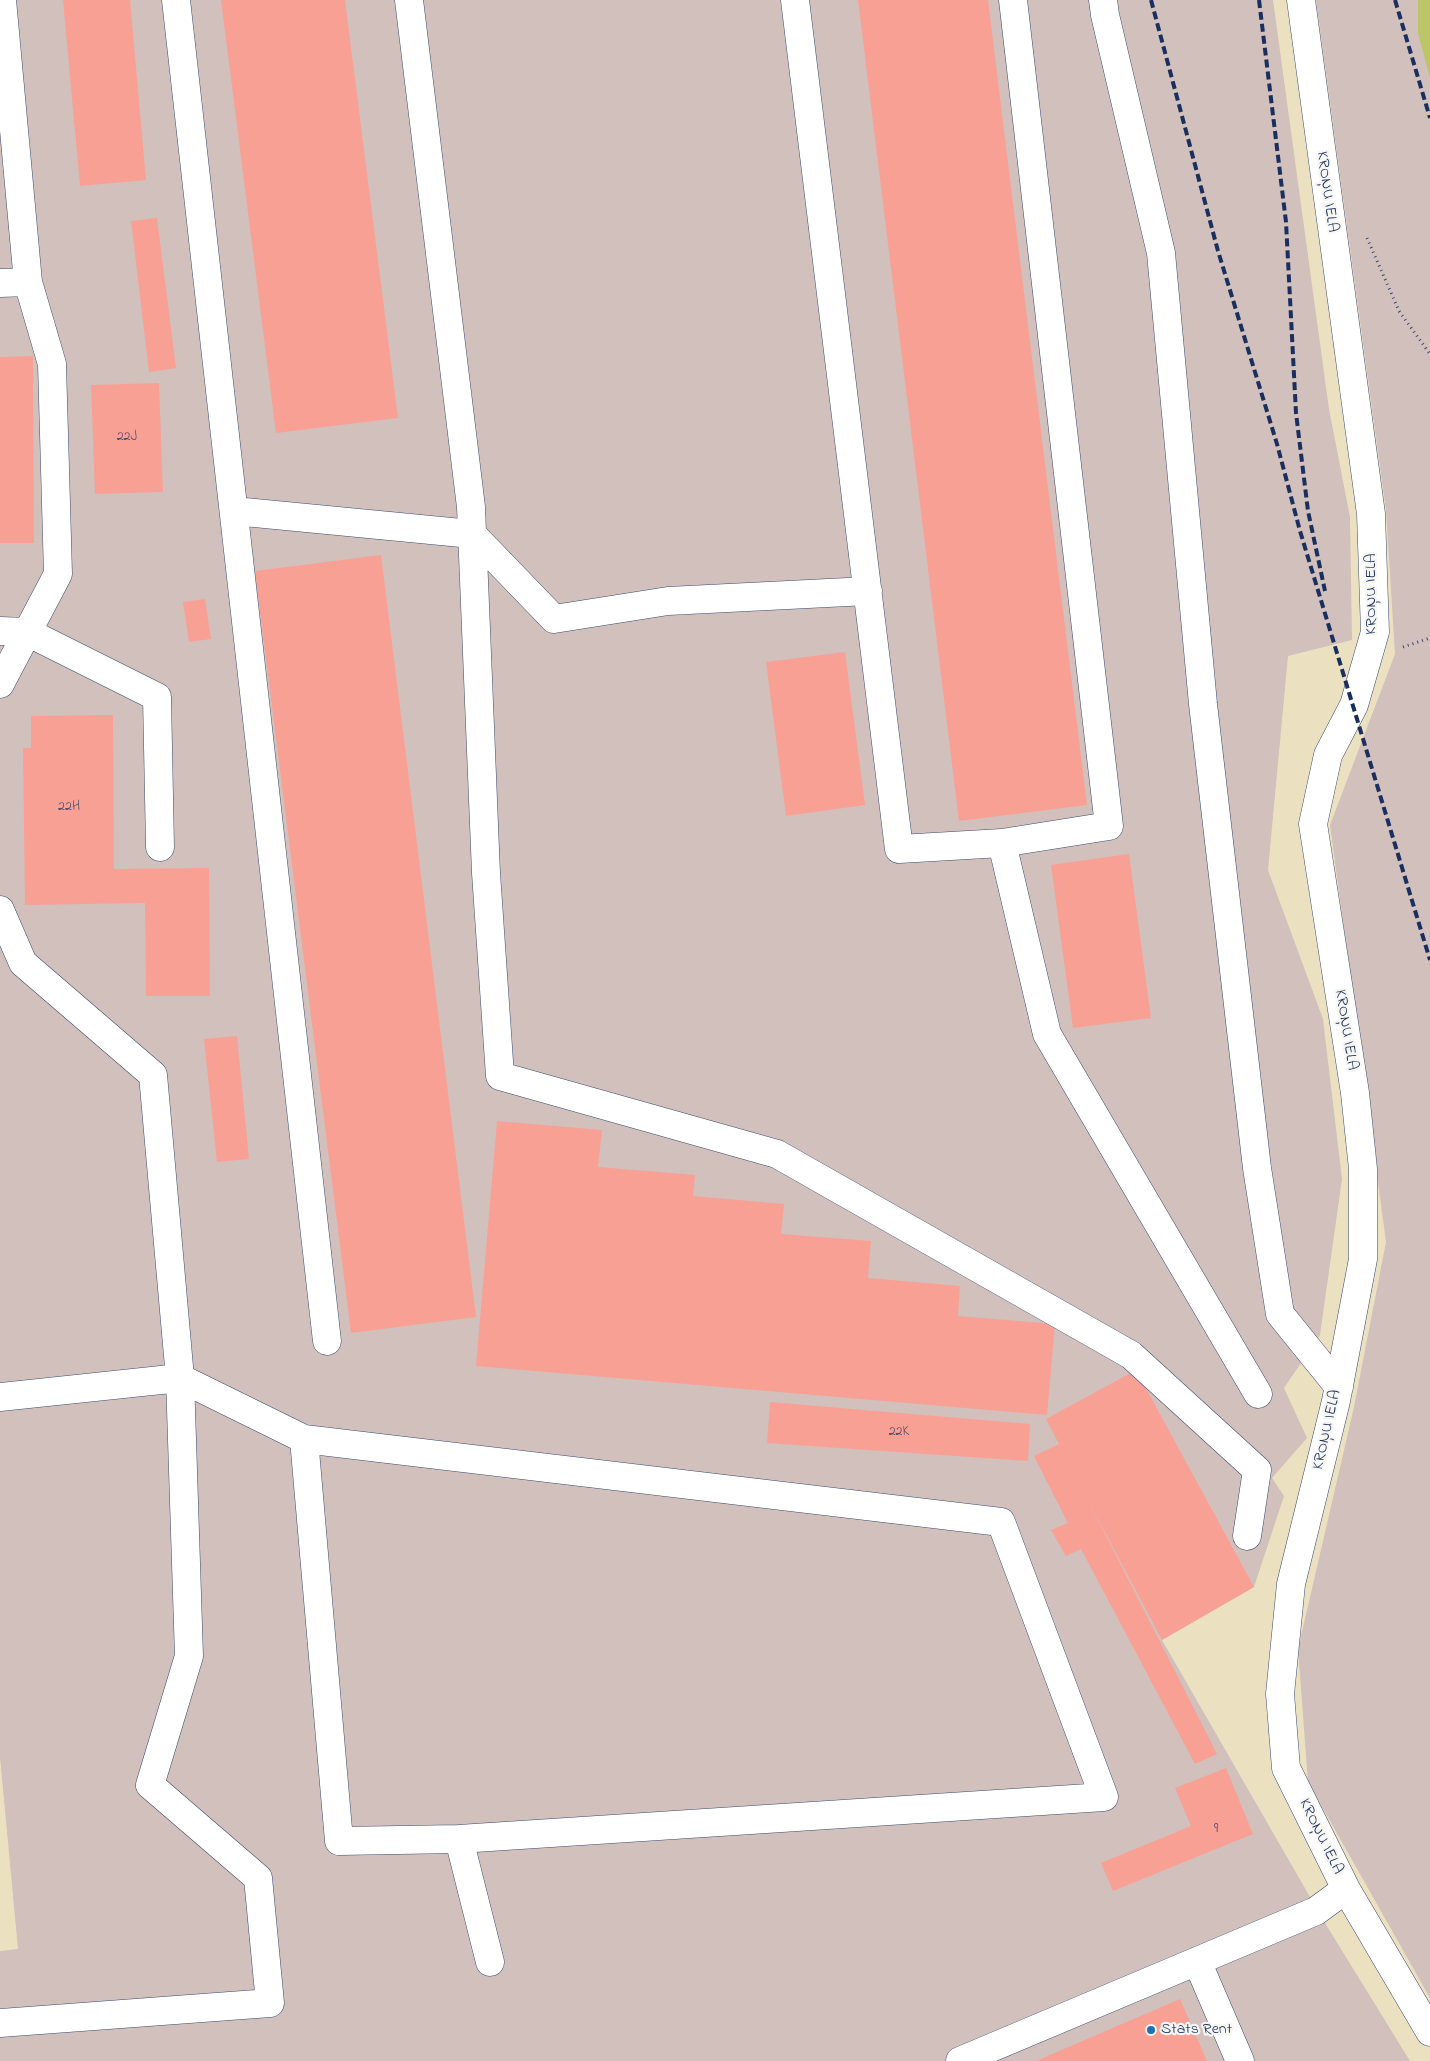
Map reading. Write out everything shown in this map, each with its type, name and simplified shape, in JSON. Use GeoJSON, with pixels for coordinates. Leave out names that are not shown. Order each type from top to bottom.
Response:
{"type":"FeatureCollection","features":[{"type":"Feature","properties":{"kind":"street"},"geometry":{"type":"LineString","coordinates":[[0,684],[58,574],[52,364],[28,282],[2,0]]}},
{"type":"Feature","properties":{"kind":"street"},"geometry":{"type":"LineString","coordinates":[[176,0],[327,1341]]}},
{"type":"Feature","properties":{"kind":"street"},"geometry":{"type":"LineString","coordinates":[[409,0],[472,534],[486,873],[500,1076],[777,1154],[1131,1356],[1257,1470],[1247,1536]]}},
{"type":"Feature","properties":{"kind":"street"},"geometry":{"type":"LineString","coordinates":[[795,0],[899,849],[1002,843],[1109,826],[1013,0]]}},
{"type":"Feature","properties":{"kind":"street"},"geometry":{"type":"LineString","coordinates":[[1104,0],[1105,15],[1161,253],[1203,704],[1257,1168],[1280,1314],[1339,1387]]}},
{"type":"Feature","properties":{"kind":"street","name":"KROŅU IELA"},"geometry":{"type":"LineString","coordinates":[[1301,0],[1371,514],[1375,632],[1354,705],[1328,755],[1313,824],[1355,1093],[1364,1169],[1363,1259],[1339,1387],[1291,1584],[1280,1694],[1286,1768],[1346,1890],[1430,2032]]}},
{"type":"Feature","properties":{"kind":"street"},"geometry":{"type":"LineString","coordinates":[[0,282],[28,282]]}},
{"type":"Feature","properties":{"kind":"street"},"geometry":{"type":"LineString","coordinates":[[234,511],[472,534],[554,619],[668,600],[868,591]]}},
{"type":"Feature","properties":{"kind":"street"},"geometry":{"type":"LineString","coordinates":[[0,631],[27,632],[157,697],[160,848]]}},
{"type":"Feature","properties":{"kind":"street"},"geometry":{"type":"LineString","coordinates":[[1002,843],[1047,1034],[1258,1394]]}},
{"type":"Feature","properties":{"kind":"street"},"geometry":{"type":"LineString","coordinates":[[0,910],[23,962],[153,1075],[180,1378],[189,1656],[150,1785],[258,1878],[270,2003],[0,2023]]}},
{"type":"Feature","properties":{"kind":"street"},"geometry":{"type":"LineString","coordinates":[[0,1397],[180,1378],[304,1439],[1001,1522],[1104,1797],[459,1838],[339,1841],[304,1439]]}},
{"type":"Feature","properties":{"kind":"street"},"geometry":{"type":"LineString","coordinates":[[459,1838],[490,1962]]}},
{"type":"Feature","properties":{"kind":"street"},"geometry":{"type":"LineString","coordinates":[[960,2061],[1316,1911],[1346,1890]]}},
{"type":"Feature","properties":{"kind":"street"},"geometry":{"type":"LineString","coordinates":[[1196,1961],[1240,2061]]}},
{"type":"Feature","properties":{"kind":"path"},"geometry":{"type":"LineString","coordinates":[[1363,229],[1399,311],[1430,354]]}},
{"type":"Feature","properties":{"kind":"shaded area"},"geometry":{"type":"Polygon","coordinates":[[[0,0],[1273,0],[1329,409],[1350,517],[1352,640],[1288,656],[1268,870],[1323,1019],[1342,1179],[1320,1335],[1284,1388],[1307,1438],[1272,1478],[1284,1496],[1254,1587],[1162,1640],[1325,1923],[1410,2061],[0,2061],[0,1951],[18,1949],[0,1757],[0,0]]]}},
{"type":"Feature","properties":{"kind":"shaded area"},"geometry":{"type":"Polygon","coordinates":[[[1316,0],[1430,0],[1430,1998],[1308,1782],[1298,1649],[1354,1407],[1386,1242],[1330,825],[1395,654],[1386,510],[1316,0]]]}},
{"type":"Feature","properties":{"kind":"green space"},"geometry":{"type":"Polygon","coordinates":[[[1418,0],[1430,0],[1430,78],[1418,33],[1418,0]]]}},
{"type":"Feature","properties":{"kind":"building"},"geometry":{"type":"Polygon","coordinates":[[[63,0],[130,0],[146,180],[80,186],[63,0]]]}},
{"type":"Feature","properties":{"kind":"building"},"geometry":{"type":"Polygon","coordinates":[[[221,0],[345,0],[398,418],[276,433],[221,0]]]}},
{"type":"Feature","properties":{"kind":"building"},"geometry":{"type":"Polygon","coordinates":[[[858,0],[988,0],[1087,805],[959,821],[858,0]]]}},
{"type":"Feature","properties":{"kind":"building"},"geometry":{"type":"Polygon","coordinates":[[[157,218],[176,368],[149,372],[131,221],[157,218]]]}},
{"type":"Feature","properties":{"kind":"building"},"geometry":{"type":"Polygon","coordinates":[[[33,356],[34,543],[0,543],[0,357],[33,356]]]}},
{"type":"Feature","properties":{"kind":"building"},"geometry":{"type":"Polygon","coordinates":[[[159,383],[163,492],[95,494],[91,385],[159,383]]]}},
{"type":"Feature","properties":{"kind":"building"},"geometry":{"type":"Polygon","coordinates":[[[381,555],[476,1317],[351,1333],[255,571],[381,555]]]}},
{"type":"Feature","properties":{"kind":"building"},"geometry":{"type":"Polygon","coordinates":[[[205,599],[211,639],[189,642],[183,602],[205,599]]]}},
{"type":"Feature","properties":{"kind":"building"},"geometry":{"type":"Polygon","coordinates":[[[845,652],[865,805],[786,816],[766,662],[845,652]]]}},
{"type":"Feature","properties":{"kind":"building"},"geometry":{"type":"Polygon","coordinates":[[[113,715],[114,869],[209,868],[210,996],[146,996],[145,903],[25,905],[23,748],[31,748],[31,716],[113,715]]]}},
{"type":"Feature","properties":{"kind":"building"},"geometry":{"type":"Polygon","coordinates":[[[1129,854],[1151,1018],[1073,1028],[1051,865],[1129,854]]]}},
{"type":"Feature","properties":{"kind":"building"},"geometry":{"type":"Polygon","coordinates":[[[237,1036],[249,1159],[217,1162],[204,1039],[237,1036]]]}},
{"type":"Feature","properties":{"kind":"building"},"geometry":{"type":"Polygon","coordinates":[[[497,1121],[602,1130],[598,1167],[695,1175],[693,1196],[784,1204],[781,1234],[871,1241],[868,1278],[960,1286],[958,1316],[1055,1324],[1047,1415],[476,1366],[497,1121]]]}},
{"type":"Feature","properties":{"kind":"building"},"geometry":{"type":"Polygon","coordinates":[[[1136,1370],[1254,1587],[1162,1640],[1088,1500],[1217,1754],[1195,1764],[1081,1549],[1066,1556],[1051,1530],[1068,1523],[1034,1456],[1059,1444],[1046,1419],[1136,1370]]]}},
{"type":"Feature","properties":{"kind":"building"},"geometry":{"type":"Polygon","coordinates":[[[770,1402],[1030,1424],[1028,1461],[767,1443],[770,1402]]]}},
{"type":"Feature","properties":{"kind":"building"},"geometry":{"type":"Polygon","coordinates":[[[1226,1768],[1253,1834],[1113,1891],[1101,1863],[1191,1826],[1175,1788],[1226,1768]]]}},
{"type":"Feature","properties":{"kind":"building","name":"Stats Rent"},"geometry":{"type":"Polygon","coordinates":[[[1180,1999],[1207,2061],[1036,2061],[1180,1999]]]}},
{"type":"Feature","properties":{"kind":"railway"},"geometry":{"type":"LineString","coordinates":[[1151,0],[1218,251],[1277,444],[1300,531],[1430,960]]}},
{"type":"Feature","properties":{"kind":"railway"},"geometry":{"type":"LineString","coordinates":[[1259,0],[1286,222],[1296,413],[1308,511],[1325,591]]}},
{"type":"Feature","properties":{"kind":"railway"},"geometry":{"type":"LineString","coordinates":[[1395,0],[1430,118]]}},
{"type":"Feature","properties":{"kind":"place","name":"Stats Rent"},"geometry":{"type":"Point","coordinates":[1151,2030]}}]}
